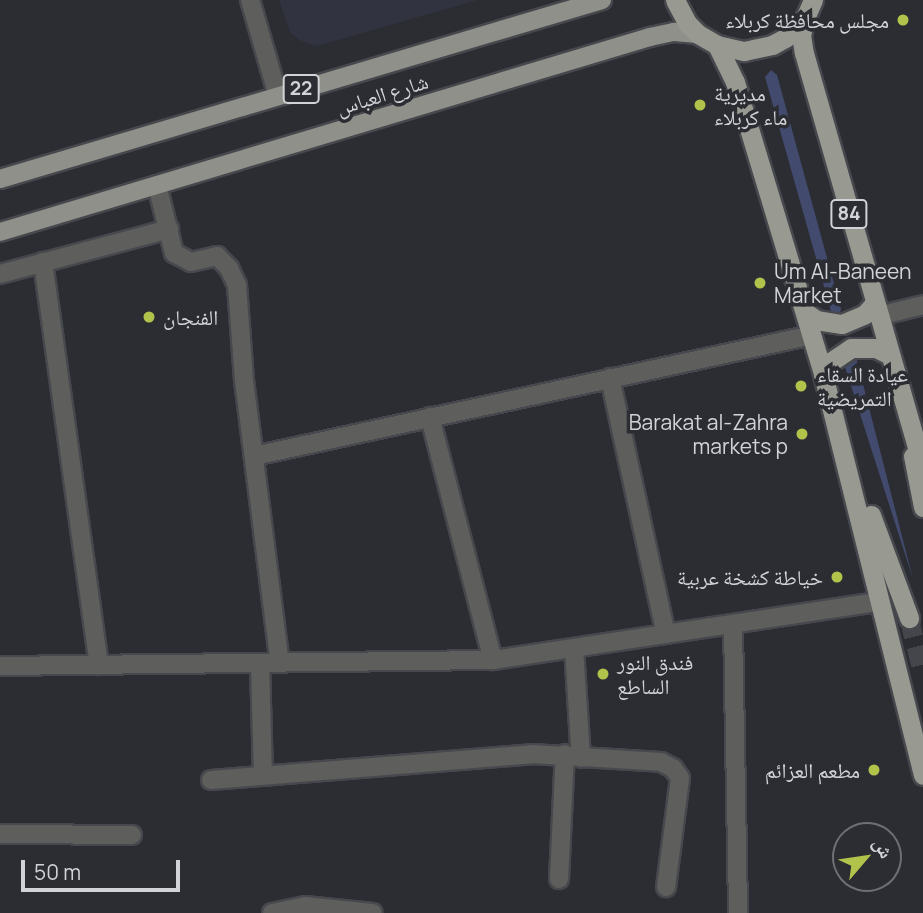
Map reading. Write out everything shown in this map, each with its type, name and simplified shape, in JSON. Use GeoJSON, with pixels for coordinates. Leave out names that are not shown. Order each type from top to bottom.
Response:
{"type":"FeatureCollection","features":[{"type":"Feature","properties":{"kind":"highway","name":"84"},"geometry":{"type":"LineString","coordinates":[[675,0],[688,24],[698,34],[717,45],[744,51],[758,49],[785,38],[805,18]]}},
{"type":"Feature","properties":{"kind":"highway","name":"84"},"geometry":{"type":"LineString","coordinates":[[813,0],[805,18],[802,35],[804,53],[904,410],[923,507]]}},
{"type":"Feature","properties":{"kind":"highway"},"geometry":{"type":"LineString","coordinates":[[717,45],[735,82],[812,335],[923,775]]}},
{"type":"Feature","properties":{"kind":"highway"},"geometry":{"type":"LineString","coordinates":[[805,312],[816,320],[842,324],[876,310]]}},
{"type":"Feature","properties":{"kind":"highway"},"geometry":{"type":"LineString","coordinates":[[823,374],[830,363],[851,348],[876,348],[888,354]]}},
{"type":"Feature","properties":{"kind":"highway"},"geometry":{"type":"LineString","coordinates":[[904,410],[923,468]]}},
{"type":"Feature","properties":{"kind":"highway"},"geometry":{"type":"LineString","coordinates":[[837,426],[909,618]]}},
{"type":"Feature","properties":{"kind":"main road","name":"شارع العباس"},"geometry":{"type":"LineString","coordinates":[[0,179],[602,0]]}},
{"type":"Feature","properties":{"kind":"main road","name":"شارع العباس"},"geometry":{"type":"LineString","coordinates":[[0,232],[650,37],[674,32],[698,34]]}},
{"type":"Feature","properties":{"kind":"street"},"geometry":{"type":"LineString","coordinates":[[250,0],[278,96]]}},
{"type":"Feature","properties":{"kind":"street"},"geometry":{"type":"LineString","coordinates":[[156,186],[174,253],[191,262],[217,256],[229,268],[237,285],[254,456],[280,663]]}},
{"type":"Feature","properties":{"kind":"street"},"geometry":{"type":"LineString","coordinates":[[0,274],[169,229]]}},
{"type":"Feature","properties":{"kind":"street"},"geometry":{"type":"LineString","coordinates":[[43,262],[99,665]]}},
{"type":"Feature","properties":{"kind":"street"},"geometry":{"type":"LineString","coordinates":[[876,310],[923,305]]}},
{"type":"Feature","properties":{"kind":"street"},"geometry":{"type":"LineString","coordinates":[[254,456],[812,335]]}},
{"type":"Feature","properties":{"kind":"street"},"geometry":{"type":"LineString","coordinates":[[610,378],[666,634]]}},
{"type":"Feature","properties":{"kind":"street"},"geometry":{"type":"LineString","coordinates":[[430,417],[494,660]]}},
{"type":"Feature","properties":{"kind":"street"},"geometry":{"type":"LineString","coordinates":[[0,666],[494,660],[881,601]]}},
{"type":"Feature","properties":{"kind":"street"},"geometry":{"type":"LineString","coordinates":[[733,624],[738,913]]}},
{"type":"Feature","properties":{"kind":"street"},"geometry":{"type":"LineString","coordinates":[[559,879],[573,756],[574,648]]}},
{"type":"Feature","properties":{"kind":"street"},"geometry":{"type":"LineString","coordinates":[[260,663],[263,775]]}},
{"type":"Feature","properties":{"kind":"street"},"geometry":{"type":"LineString","coordinates":[[211,780],[532,754],[661,762],[673,768],[680,778],[666,887]]}},
{"type":"Feature","properties":{"kind":"street"},"geometry":{"type":"LineString","coordinates":[[0,834],[132,835]]}},
{"type":"Feature","properties":{"kind":"street"},"geometry":{"type":"LineString","coordinates":[[272,913],[305,906],[373,913]]}},
{"type":"Feature","properties":{"kind":"shaded area"},"geometry":{"type":"Polygon","coordinates":[[[279,0],[477,0],[317,46],[299,40],[290,32],[279,0]]]}},
{"type":"Feature","properties":{"kind":"shaded area"},"geometry":{"type":"Polygon","coordinates":[[[771,70],[777,75],[841,309],[839,317],[832,315],[765,77],[771,70]]]}},
{"type":"Feature","properties":{"kind":"shaded area"},"geometry":{"type":"Polygon","coordinates":[[[845,356],[856,357],[913,579],[844,364],[845,356]]]}},
{"type":"Feature","properties":{"kind":"tunnel"},"geometry":{"type":"LineString","coordinates":[[909,618],[923,674]]}},
{"type":"Feature","properties":{"kind":"place","name":"مجلس محافظة كربلاء"},"geometry":{"type":"Point","coordinates":[903,20]}},
{"type":"Feature","properties":{"kind":"place","name":"مديرية ماء كربلاء"},"geometry":{"type":"Point","coordinates":[700,105]}},
{"type":"Feature","properties":{"kind":"place","name":"Um Al-Baneen Market"},"geometry":{"type":"Point","coordinates":[760,283]}},
{"type":"Feature","properties":{"kind":"place","name":"الفنجان"},"geometry":{"type":"Point","coordinates":[149,317]}},
{"type":"Feature","properties":{"kind":"place","name":"عيادة السقاء التمريضية"},"geometry":{"type":"Point","coordinates":[801,386]}},
{"type":"Feature","properties":{"kind":"place","name":"Barakat al-Zahra markets p"},"geometry":{"type":"Point","coordinates":[802,434]}},
{"type":"Feature","properties":{"kind":"place","name":"خياطة كشخة عربية"},"geometry":{"type":"Point","coordinates":[837,577]}},
{"type":"Feature","properties":{"kind":"place","name":"فندق النور الساطع"},"geometry":{"type":"Point","coordinates":[603,674]}},
{"type":"Feature","properties":{"kind":"place","name":"مطعم العزائم"},"geometry":{"type":"Point","coordinates":[874,770]}}]}
